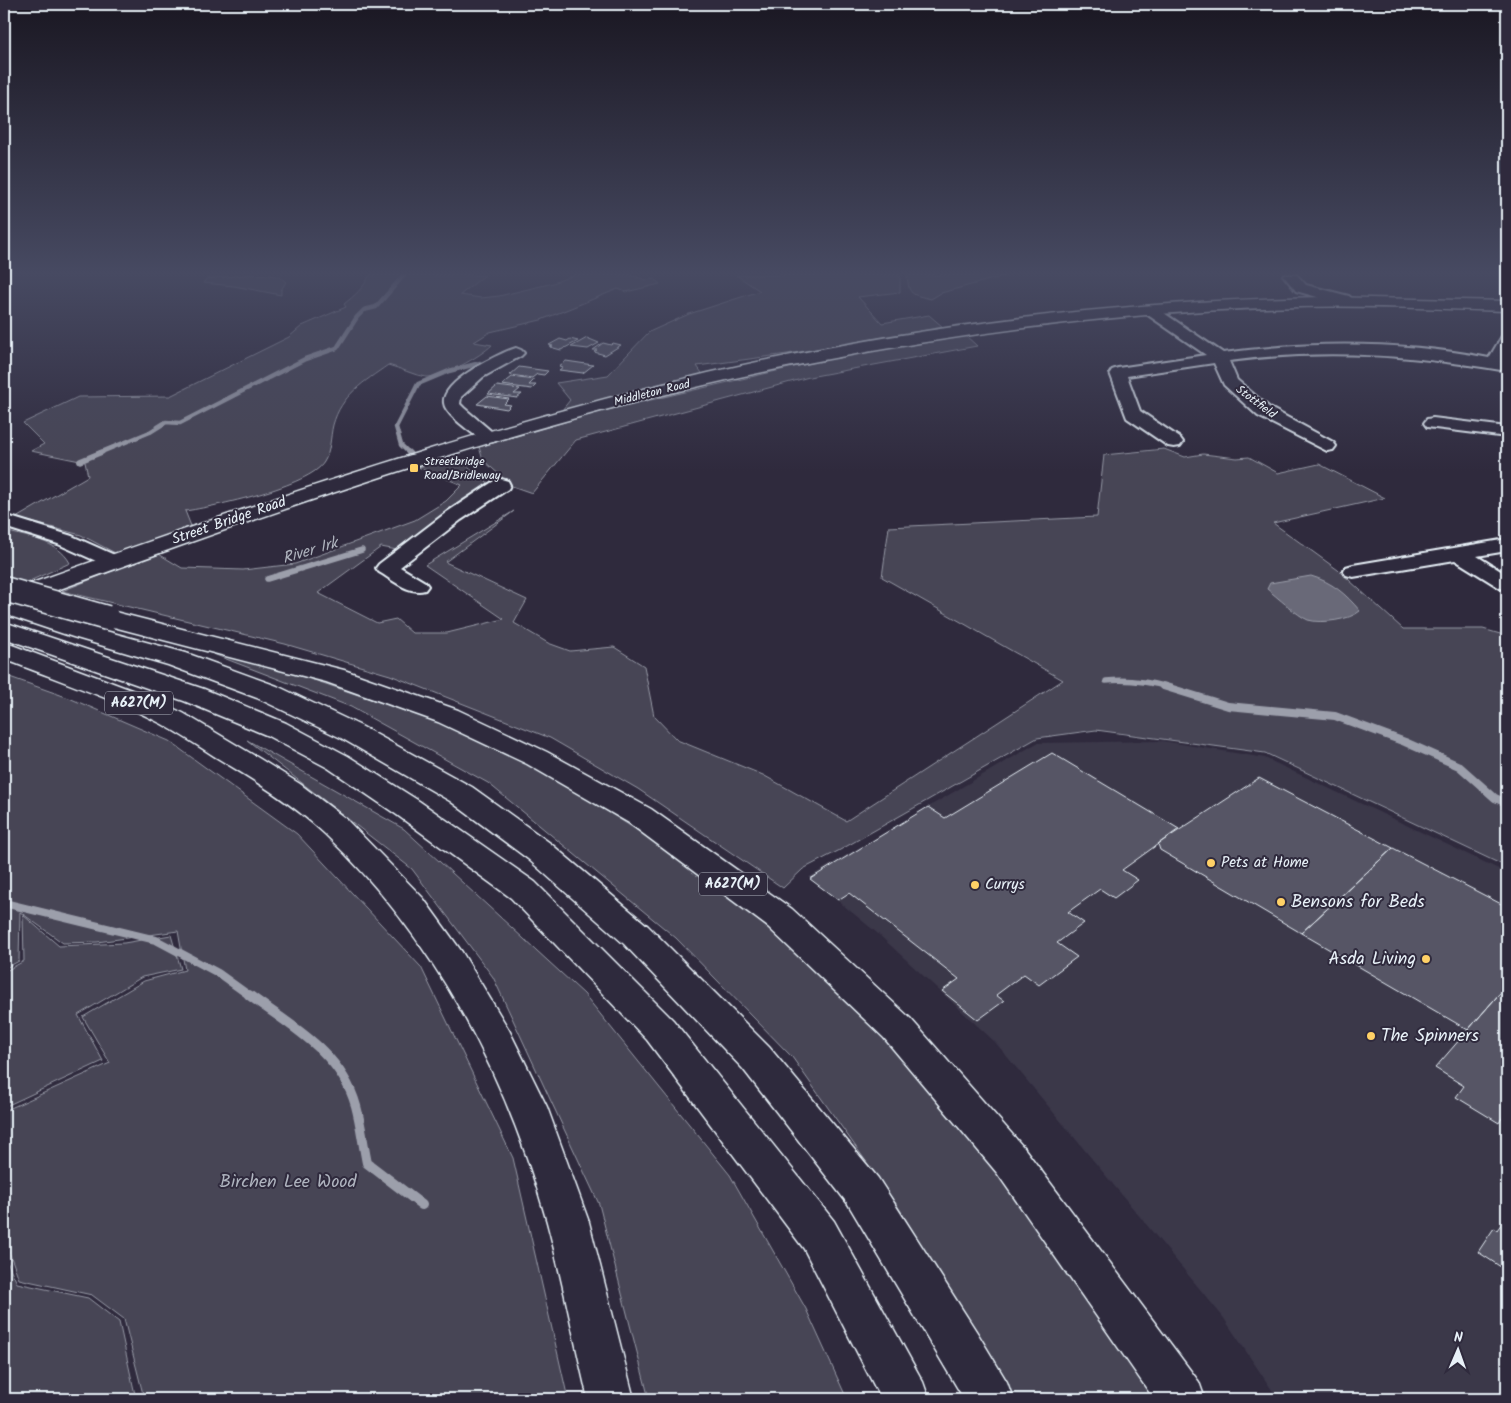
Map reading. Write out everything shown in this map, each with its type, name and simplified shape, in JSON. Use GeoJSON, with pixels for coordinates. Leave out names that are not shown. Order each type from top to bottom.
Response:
{"type":"FeatureCollection","features":[{"type":"Feature","properties":{"kind":"main road","name":"Middleton Road"},"geometry":{"type":"LineString","coordinates":[[457,446],[659,391],[812,357],[908,340]]}},
{"type":"Feature","properties":{"kind":"main road","name":"Street Bridge Road"},"geometry":{"type":"LineString","coordinates":[[4,601],[112,561],[347,480],[457,446]]}},
{"type":"Feature","properties":{"kind":"main road","name":"A627(M)"},"geometry":{"type":"LineString","coordinates":[[4,589],[178,659],[267,692],[351,732],[461,794],[539,852],[636,935],[756,1058],[863,1192],[962,1350],[990,1399]]}},
{"type":"Feature","properties":{"kind":"main road","name":"A627(M)"},"geometry":{"type":"LineString","coordinates":[[4,606],[335,676],[448,716],[536,758],[648,821],[780,918],[897,1028],[1011,1161],[1182,1399]]}},
{"type":"Feature","properties":{"kind":"main road","name":"A627(M)"},"geometry":{"type":"LineString","coordinates":[[19,645],[165,716],[250,765],[289,791],[335,826],[411,906],[459,977],[496,1040],[528,1107],[568,1222],[611,1399]]}},
{"type":"Feature","properties":{"kind":"main road","name":"A627(M)"},"geometry":{"type":"LineString","coordinates":[[19,645],[194,695],[284,733],[338,762],[408,808],[523,890],[660,1030],[819,1235],[906,1399]]}},
{"type":"Feature","properties":{"kind":"street"},"geometry":{"type":"LineString","coordinates":[[1194,340],[1220,358]]}},
{"type":"Feature","properties":{"kind":"street"},"geometry":{"type":"LineString","coordinates":[[1174,442],[1133,414],[1118,373],[1289,350],[1330,349],[1410,353],[1501,365],[1507,340]]}},
{"type":"Feature","properties":{"kind":"street"},"geometry":{"type":"LineString","coordinates":[[489,437],[456,410],[452,399],[457,390],[473,376],[516,353]]}},
{"type":"Feature","properties":{"kind":"street","name":"Stottfield"},"geometry":{"type":"LineString","coordinates":[[1220,358],[1230,382],[1264,412],[1327,446]]}},
{"type":"Feature","properties":{"kind":"street"},"geometry":{"type":"LineString","coordinates":[[1433,423],[1507,432]]}},
{"type":"Feature","properties":{"kind":"street"},"geometry":{"type":"LineString","coordinates":[[418,586],[386,568],[454,516],[502,485]]}},
{"type":"Feature","properties":{"kind":"street"},"geometry":{"type":"LineString","coordinates":[[4,521],[65,540],[112,561]]}},
{"type":"Feature","properties":{"kind":"street"},"geometry":{"type":"LineString","coordinates":[[1353,571],[1507,546]]}},
{"type":"Feature","properties":{"kind":"street"},"geometry":{"type":"LineString","coordinates":[[1458,553],[1507,584]]}},
{"type":"Feature","properties":{"kind":"shaded area"},"geometry":{"type":"Polygon","coordinates":[[[1163,741],[1265,758],[1507,873],[1507,1399],[1278,1399],[1223,1317],[995,1042],[877,933],[809,877],[1037,743],[1163,741]]]}},
{"type":"Feature","properties":{"kind":"green space"},"geometry":{"type":"Polygon","coordinates":[[[282,340],[476,340],[474,342],[492,345],[487,350],[451,371],[433,377],[416,375],[388,365],[354,390],[342,405],[333,425],[326,458],[315,471],[281,487],[260,494],[185,511],[191,526],[117,554],[81,535],[16,518],[88,476],[85,462],[31,451],[44,444],[23,423],[78,397],[170,396],[282,340]]]}},
{"type":"Feature","properties":{"kind":"green space"},"geometry":{"type":"Polygon","coordinates":[[[641,340],[865,340],[787,354],[697,366],[704,376],[558,415],[570,400],[556,383],[608,375],[641,340]]]}},
{"type":"Feature","properties":{"kind":"green space"},"geometry":{"type":"Polygon","coordinates":[[[929,340],[971,340],[977,346],[809,377],[576,440],[532,493],[512,486],[483,460],[479,447],[603,411],[820,361],[929,340]]]}},
{"type":"Feature","properties":{"kind":"green space"},"geometry":{"type":"Polygon","coordinates":[[[1164,449],[1185,457],[1203,454],[1237,458],[1249,457],[1278,473],[1319,464],[1385,498],[1273,523],[1338,570],[1403,629],[1483,629],[1507,636],[1507,867],[1265,753],[1096,730],[1037,738],[803,869],[783,888],[638,789],[550,738],[390,675],[285,644],[62,591],[157,553],[182,568],[243,570],[295,564],[415,520],[446,501],[462,485],[418,467],[458,458],[491,485],[397,550],[381,547],[318,593],[377,623],[396,619],[412,633],[447,633],[504,619],[425,565],[514,511],[445,562],[527,600],[514,623],[548,643],[570,651],[614,647],[644,666],[654,716],[677,740],[763,775],[846,821],[1063,680],[882,577],[889,527],[1097,517],[1104,455],[1164,449]]]}},
{"type":"Feature","properties":{"kind":"green space"},"geometry":{"type":"Polygon","coordinates":[[[4,531],[50,544],[65,555],[70,563],[25,583],[4,576],[4,531]]]}},
{"type":"Feature","properties":{"kind":"green space"},"geometry":{"type":"Polygon","coordinates":[[[195,647],[308,678],[450,726],[529,762],[708,875],[869,1017],[1012,1190],[1167,1399],[1014,1399],[897,1205],[792,1057],[676,938],[488,783],[351,707],[195,647]]]}},
{"type":"Feature","properties":{"kind":"green space","name":"Birchen Lee Wood"},"geometry":{"type":"Polygon","coordinates":[[[4,675],[69,698],[169,741],[297,834],[421,967],[513,1158],[568,1399],[158,1399],[143,1394],[124,1319],[92,1295],[19,1279],[4,1238],[4,1111],[110,1063],[83,1017],[144,981],[185,970],[178,931],[97,942],[63,943],[20,912],[19,961],[4,969],[4,675]]]}},
{"type":"Feature","properties":{"kind":"green space"},"geometry":{"type":"Polygon","coordinates":[[[247,740],[404,829],[584,994],[730,1175],[806,1309],[847,1399],[649,1399],[599,1204],[493,977],[412,869],[247,740]]]}},
{"type":"Feature","properties":{"kind":"green space"},"geometry":{"type":"Polygon","coordinates":[[[23,915],[59,946],[124,943],[171,935],[181,969],[142,977],[78,1015],[103,1061],[4,1107],[4,972],[24,961],[23,915]]]}},
{"type":"Feature","properties":{"kind":"green space"},"geometry":{"type":"Polygon","coordinates":[[[4,1255],[17,1283],[88,1298],[119,1322],[136,1399],[4,1399],[4,1255]]]}},
{"type":"Feature","properties":{"kind":"water"},"geometry":{"type":"Polygon","coordinates":[[[1311,576],[1338,589],[1360,611],[1349,617],[1335,620],[1320,622],[1308,620],[1267,589],[1270,583],[1311,576]]]}},
{"type":"Feature","properties":{"kind":"building"},"geometry":{"type":"Polygon","coordinates":[[[557,340],[578,341],[561,350],[549,345],[557,340]]]}},
{"type":"Feature","properties":{"kind":"building"},"geometry":{"type":"Polygon","coordinates":[[[583,340],[593,340],[599,343],[588,349],[571,347],[583,340]]]}},
{"type":"Feature","properties":{"kind":"building"},"geometry":{"type":"Polygon","coordinates":[[[603,343],[621,345],[605,355],[594,352],[597,350],[593,350],[603,343]]]}},
{"type":"Feature","properties":{"kind":"building"},"geometry":{"type":"Polygon","coordinates":[[[566,361],[593,365],[583,373],[559,370],[563,367],[559,366],[566,361]]]}},
{"type":"Feature","properties":{"kind":"building"},"geometry":{"type":"Polygon","coordinates":[[[519,367],[548,371],[544,375],[537,374],[532,378],[510,375],[519,367]]]}},
{"type":"Feature","properties":{"kind":"building"},"geometry":{"type":"Polygon","coordinates":[[[512,377],[534,380],[529,385],[536,385],[532,389],[502,385],[512,377]]]}},
{"type":"Feature","properties":{"kind":"building"},"geometry":{"type":"Polygon","coordinates":[[[497,386],[520,389],[514,394],[522,394],[517,398],[488,394],[497,386]]]}},
{"type":"Feature","properties":{"kind":"building"},"geometry":{"type":"Polygon","coordinates":[[[487,396],[509,399],[504,404],[511,405],[507,409],[477,404],[487,396]]]}},
{"type":"Feature","properties":{"kind":"building","name":"Currys"},"geometry":{"type":"Polygon","coordinates":[[[1052,753],[1179,829],[1122,870],[1138,880],[1114,898],[1100,889],[1068,912],[1084,923],[1057,943],[1077,957],[1039,985],[1024,974],[996,995],[1004,1001],[978,1020],[942,991],[959,979],[849,893],[838,900],[810,879],[928,807],[945,818],[1052,753]]]}},
{"type":"Feature","properties":{"kind":"building"},"geometry":{"type":"Polygon","coordinates":[[[1259,778],[1393,848],[1301,933],[1160,850],[1158,844],[1259,778]]]}},
{"type":"Feature","properties":{"kind":"building","name":"Asda Living"},"geometry":{"type":"Polygon","coordinates":[[[1393,848],[1507,907],[1507,985],[1468,1030],[1301,933],[1393,848]]]}},
{"type":"Feature","properties":{"kind":"building"},"geometry":{"type":"Polygon","coordinates":[[[1507,985],[1507,1110],[1499,1123],[1456,1097],[1464,1086],[1435,1068],[1507,985]]]}},
{"type":"Feature","properties":{"kind":"building"},"geometry":{"type":"Polygon","coordinates":[[[1507,1216],[1507,1271],[1478,1252],[1494,1228],[1497,1230],[1507,1216]]]}},
{"type":"Feature","properties":{"kind":"waterway"},"geometry":{"type":"LineString","coordinates":[[99,453],[150,432],[166,422],[180,423],[305,359],[337,348],[342,340]]}},
{"type":"Feature","properties":{"kind":"waterway","name":"River Irk"},"geometry":{"type":"LineString","coordinates":[[410,454],[401,445],[396,427],[418,384],[449,371],[480,363]]}},
{"type":"Feature","properties":{"kind":"waterway"},"geometry":{"type":"LineString","coordinates":[[80,461],[102,452]]}},
{"type":"Feature","properties":{"kind":"waterway","name":"River Irk"},"geometry":{"type":"LineString","coordinates":[[267,579],[362,550]]}},
{"type":"Feature","properties":{"kind":"waterway"},"geometry":{"type":"LineString","coordinates":[[1106,681],[1137,681],[1167,687]]}},
{"type":"Feature","properties":{"kind":"waterway"},"geometry":{"type":"LineString","coordinates":[[1163,686],[1228,706],[1335,716],[1405,742],[1459,766],[1495,798],[1507,803]]}},
{"type":"Feature","properties":{"kind":"waterway"},"geometry":{"type":"LineString","coordinates":[[4,903],[156,940],[218,973],[250,996]]}},
{"type":"Feature","properties":{"kind":"waterway"},"geometry":{"type":"LineString","coordinates":[[249,995],[313,1042],[327,1055],[349,1087],[356,1106],[367,1163],[422,1205]]}},
{"type":"Feature","properties":{"kind":"place","name":"Streetbridge Road/Bridleway"},"geometry":{"type":"Point","coordinates":[414,468]}},
{"type":"Feature","properties":{"kind":"place","name":"Pets at Home"},"geometry":{"type":"Point","coordinates":[1211,863]}},
{"type":"Feature","properties":{"kind":"place","name":"Currys"},"geometry":{"type":"Point","coordinates":[975,885]}},
{"type":"Feature","properties":{"kind":"place","name":"Bensons for Beds"},"geometry":{"type":"Point","coordinates":[1281,902]}},
{"type":"Feature","properties":{"kind":"place","name":"Asda Living"},"geometry":{"type":"Point","coordinates":[1426,959]}},
{"type":"Feature","properties":{"kind":"place","name":"The Spinners"},"geometry":{"type":"Point","coordinates":[1371,1036]}}]}
